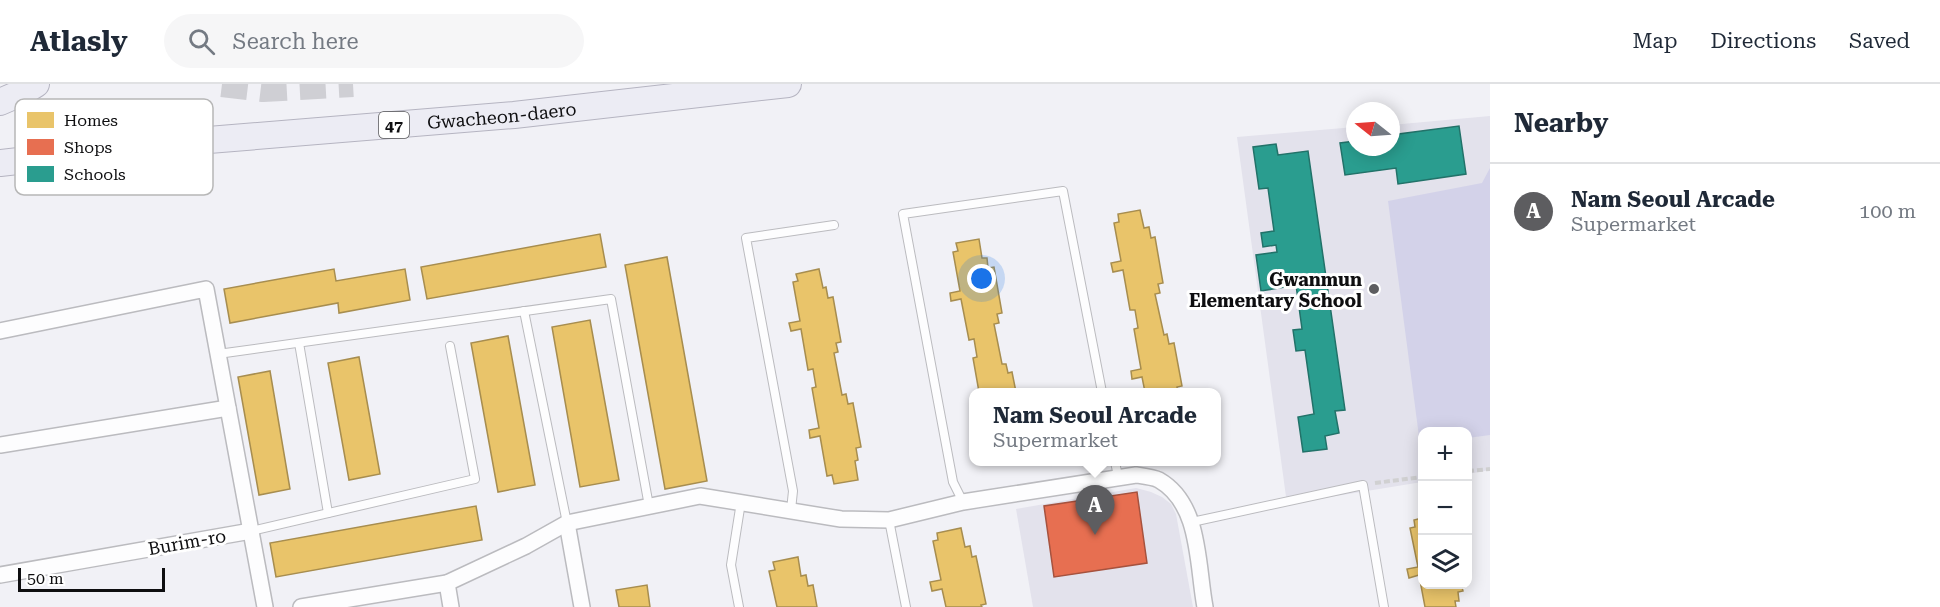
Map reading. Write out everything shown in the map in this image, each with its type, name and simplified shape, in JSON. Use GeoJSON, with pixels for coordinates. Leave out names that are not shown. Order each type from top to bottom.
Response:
{"type":"FeatureCollection","features":[{"type":"Feature","properties":{"kind":"highway"},"geometry":{"type":"LineString","coordinates":[[0,102],[36,84]]}},
{"type":"Feature","properties":{"kind":"highway","name":"Gwacheon-daero"},"geometry":{"type":"LineString","coordinates":[[213,140],[514,115],[788,84]]}},
{"type":"Feature","properties":{"kind":"highway","name":"Gwacheon-daero"},"geometry":{"type":"LineString","coordinates":[[0,163],[15,161]]}},
{"type":"Feature","properties":{"kind":"street","name":"Burim-ro"},"geometry":{"type":"LineString","coordinates":[[0,331],[206,289],[251,531],[0,575]]}},
{"type":"Feature","properties":{"kind":"street"},"geometry":{"type":"LineString","coordinates":[[0,446],[228,408]]}},
{"type":"Feature","properties":{"kind":"street"},"geometry":{"type":"LineString","coordinates":[[301,607],[447,583],[526,546],[567,523],[700,496],[841,519],[889,520],[1117,469],[1157,479],[1183,501],[1192,522],[1205,607]]}},
{"type":"Feature","properties":{"kind":"street"},"geometry":{"type":"LineString","coordinates":[[567,523],[582,607]]}},
{"type":"Feature","properties":{"kind":"street"},"geometry":{"type":"LineString","coordinates":[[251,531],[264,607]]}},
{"type":"Feature","properties":{"kind":"street"},"geometry":{"type":"LineString","coordinates":[[447,583],[451,607]]}},
{"type":"Feature","properties":{"kind":"lane"},"geometry":{"type":"LineString","coordinates":[[963,502],[953,482],[903,214],[1063,191],[1101,388]]}},
{"type":"Feature","properties":{"kind":"lane"},"geometry":{"type":"LineString","coordinates":[[791,510],[793,491],[746,238],[834,225]]}},
{"type":"Feature","properties":{"kind":"lane"},"geometry":{"type":"LineString","coordinates":[[218,354],[611,299],[649,506]]}},
{"type":"Feature","properties":{"kind":"lane"},"geometry":{"type":"LineString","coordinates":[[524,311],[567,523]]}},
{"type":"Feature","properties":{"kind":"lane"},"geometry":{"type":"LineString","coordinates":[[299,343],[328,513]]}},
{"type":"Feature","properties":{"kind":"lane"},"geometry":{"type":"LineString","coordinates":[[251,531],[475,479],[450,346]]}},
{"type":"Feature","properties":{"kind":"lane"},"geometry":{"type":"LineString","coordinates":[[1192,522],[1363,485],[1384,607]]}},
{"type":"Feature","properties":{"kind":"lane"},"geometry":{"type":"LineString","coordinates":[[740,607],[731,565],[741,502]]}},
{"type":"Feature","properties":{"kind":"lane"},"geometry":{"type":"LineString","coordinates":[[889,520],[906,607]]}},
{"type":"Feature","properties":{"kind":"path"},"geometry":{"type":"LineString","coordinates":[[1472,471],[1490,469]]}},
{"type":"Feature","properties":{"kind":"path"},"geometry":{"type":"LineString","coordinates":[[1363,485],[1418,478]]}},
{"type":"Feature","properties":{"kind":"shaded area","name":"Gwanmun Elementary School"},"geometry":{"type":"Polygon","coordinates":[[[1490,116],[1490,470],[1472,473],[1472,427],[1418,427],[1418,483],[1287,504],[1237,137],[1346,128],[1346,156],[1400,156],[1400,124],[1490,116]]]}},
{"type":"Feature","properties":{"kind":"shaded area"},"geometry":{"type":"Polygon","coordinates":[[[1490,168],[1490,435],[1472,437],[1472,427],[1418,427],[1418,429],[1388,201],[1482,183],[1490,168]]]}},
{"type":"Feature","properties":{"kind":"shaded area"},"geometry":{"type":"Polygon","coordinates":[[[1136,488],[1162,497],[1171,504],[1176,514],[1193,607],[1033,607],[1016,509],[1136,488]]]}},
{"type":"Feature","properties":{"kind":"building: Homes"},"geometry":{"type":"Polygon","coordinates":[[[1140,210],[1144,228],[1149,227],[1151,238],[1155,237],[1163,283],[1158,284],[1160,293],[1155,294],[1164,335],[1167,334],[1169,344],[1174,343],[1182,386],[1177,388],[1144,388],[1142,377],[1132,379],[1131,371],[1141,369],[1134,329],[1138,328],[1135,310],[1130,310],[1123,270],[1113,272],[1111,263],[1121,261],[1114,223],[1119,222],[1118,214],[1140,210]]]}},
{"type":"Feature","properties":{"kind":"building: Homes"},"geometry":{"type":"Polygon","coordinates":[[[600,234],[606,267],[427,299],[421,267],[600,234]]]}},
{"type":"Feature","properties":{"kind":"building: Homes"},"geometry":{"type":"Polygon","coordinates":[[[979,239],[982,258],[987,258],[988,268],[994,267],[1002,313],[997,314],[999,323],[994,324],[1002,364],[1006,364],[1008,373],[1012,372],[1015,388],[978,388],[973,358],[977,357],[974,339],[969,340],[961,299],[951,301],[950,293],[960,291],[953,252],[958,251],[956,243],[979,239]]]}},
{"type":"Feature","properties":{"kind":"building: Homes"},"geometry":{"type":"Polygon","coordinates":[[[667,257],[707,481],[665,489],[625,265],[667,257]]]}},
{"type":"Feature","properties":{"kind":"building: Homes"},"geometry":{"type":"Polygon","coordinates":[[[334,269],[336,281],[405,269],[410,300],[339,313],[338,303],[230,323],[224,289],[334,269]]]}},
{"type":"Feature","properties":{"kind":"building: Homes"},"geometry":{"type":"Polygon","coordinates":[[[819,269],[823,288],[826,287],[828,298],[833,297],[841,342],[836,343],[838,352],[834,353],[842,395],[846,394],[848,404],[853,403],[861,447],[856,448],[858,460],[855,461],[858,480],[834,484],[832,475],[827,476],[820,436],[810,438],[809,430],[819,428],[812,388],[816,387],[813,369],[808,370],[801,329],[791,331],[789,323],[800,321],[793,282],[798,281],[796,274],[819,269]]]}},
{"type":"Feature","properties":{"kind":"building: Homes"},"geometry":{"type":"Polygon","coordinates":[[[590,320],[619,480],[580,487],[552,327],[590,320]]]}},
{"type":"Feature","properties":{"kind":"building: Homes"},"geometry":{"type":"Polygon","coordinates":[[[508,336],[535,485],[498,492],[471,343],[508,336]]]}},
{"type":"Feature","properties":{"kind":"building: Homes"},"geometry":{"type":"Polygon","coordinates":[[[359,357],[380,474],[349,480],[328,363],[359,357]]]}},
{"type":"Feature","properties":{"kind":"building: Homes"},"geometry":{"type":"Polygon","coordinates":[[[270,371],[290,489],[259,495],[238,377],[270,371]]]}},
{"type":"Feature","properties":{"kind":"building: Homes"},"geometry":{"type":"Polygon","coordinates":[[[476,506],[482,540],[276,577],[270,543],[476,506]]]}},
{"type":"Feature","properties":{"kind":"building: Homes"},"geometry":{"type":"Polygon","coordinates":[[[1418,519],[1418,567],[1410,528],[1415,527],[1414,520],[1418,519]]]}},
{"type":"Feature","properties":{"kind":"building: Homes"},"geometry":{"type":"Polygon","coordinates":[[[961,528],[965,547],[970,546],[972,557],[976,556],[986,604],[981,605],[982,607],[946,607],[942,589],[932,591],[930,582],[941,580],[933,541],[938,540],[937,533],[961,528]]]}},
{"type":"Feature","properties":{"kind":"building: Homes"},"geometry":{"type":"Polygon","coordinates":[[[798,557],[801,576],[806,575],[808,586],[813,585],[817,607],[777,607],[769,571],[775,570],[773,562],[798,557]]]}},
{"type":"Feature","properties":{"kind":"building: Homes"},"geometry":{"type":"Polygon","coordinates":[[[1418,567],[1418,575],[1409,578],[1407,569],[1418,567]]]}},
{"type":"Feature","properties":{"kind":"building: Homes"},"geometry":{"type":"Polygon","coordinates":[[[647,585],[650,607],[619,607],[616,590],[647,585]]]}},
{"type":"Feature","properties":{"kind":"building: Homes"},"geometry":{"type":"Polygon","coordinates":[[[1422,589],[1462,589],[1463,591],[1458,592],[1459,601],[1455,601],[1456,607],[1425,607],[1422,589]]]}},
{"type":"Feature","properties":{"kind":"building: Shops"},"geometry":{"type":"Polygon","coordinates":[[[1137,492],[1147,563],[1054,577],[1044,506],[1137,492]]]}},
{"type":"Feature","properties":{"kind":"building: Schools"},"geometry":{"type":"Polygon","coordinates":[[[1459,126],[1466,174],[1398,184],[1396,168],[1345,175],[1340,143],[1346,142],[1346,156],[1400,156],[1400,134],[1459,126]]]}},
{"type":"Feature","properties":{"kind":"building: Schools"},"geometry":{"type":"Polygon","coordinates":[[[1276,144],[1278,155],[1308,151],[1345,410],[1335,411],[1339,433],[1325,436],[1327,449],[1303,452],[1298,417],[1314,414],[1305,350],[1296,351],[1293,330],[1302,329],[1296,285],[1261,291],[1256,255],[1277,252],[1276,245],[1263,247],[1261,233],[1274,231],[1268,188],[1259,189],[1253,147],[1276,144]]]}},
{"type":"Feature","properties":{"kind":"tunnel"},"geometry":{"type":"LineString","coordinates":[[222,84],[263,89],[353,84]]}},
{"type":"Feature","properties":{"kind":"place","name":"Gwanmun Elementary School"},"geometry":{"type":"Point","coordinates":[1374,289]}},
{"type":"Feature","properties":{"kind":"place","name":"Nam Seoul Arcade"},"geometry":{"type":"Point","coordinates":[1095,535]}}]}
